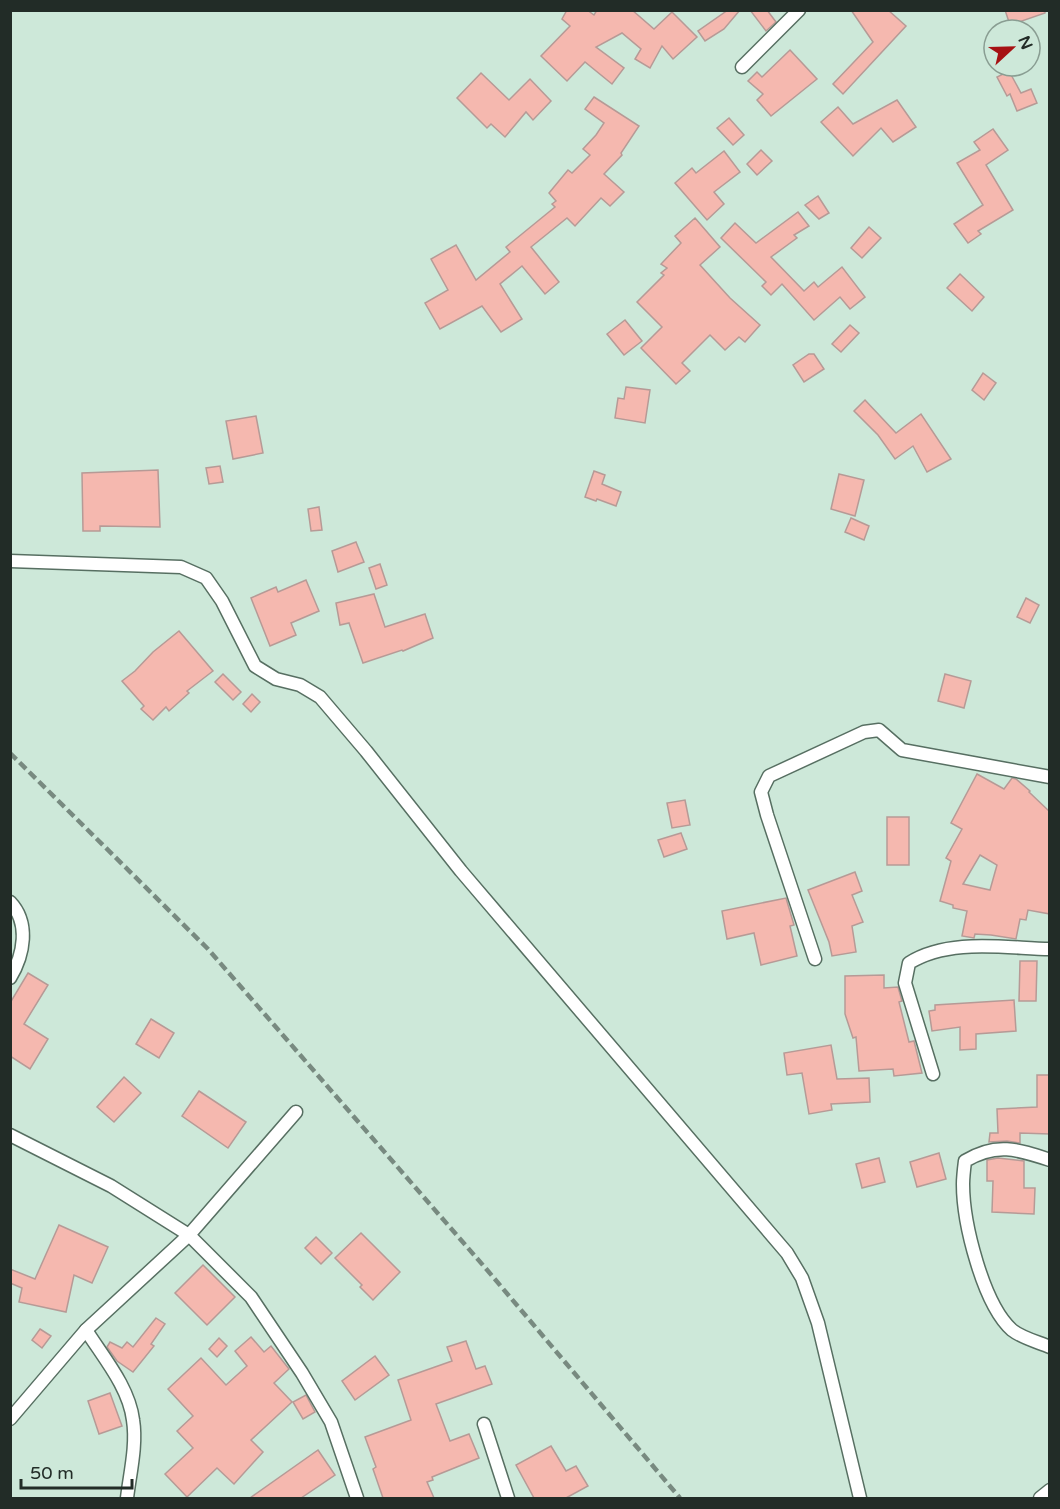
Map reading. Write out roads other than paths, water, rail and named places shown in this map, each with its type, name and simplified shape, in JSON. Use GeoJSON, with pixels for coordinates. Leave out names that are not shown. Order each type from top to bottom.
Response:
{"type":"FeatureCollection","features":[{"type":"Feature","properties":{"kind":"street"},"geometry":{"type":"LineString","coordinates":[[742,67],[799,10]]}},
{"type":"Feature","properties":{"kind":"street"},"geometry":{"type":"LineString","coordinates":[[10,561],[180,567],[206,578],[222,601],[255,666],[276,679],[300,685],[320,697],[461,871],[787,1253],[802,1278],[818,1323],[860,1498]]}},
{"type":"Feature","properties":{"kind":"street"},"geometry":{"type":"LineString","coordinates":[[815,959],[761,792],[769,776],[864,732],[879,730],[902,750],[1050,777]]}},
{"type":"Feature","properties":{"kind":"street"},"geometry":{"type":"LineString","coordinates":[[10,902],[23,928],[23,951],[10,978]]}},
{"type":"Feature","properties":{"kind":"street"},"geometry":{"type":"LineString","coordinates":[[933,1074],[905,983],[909,963],[922,954],[967,947],[1050,949]]}},
{"type":"Feature","properties":{"kind":"street"},"geometry":{"type":"LineString","coordinates":[[10,1419],[86,1330],[189,1235],[296,1112]]}},
{"type":"Feature","properties":{"kind":"street"},"geometry":{"type":"LineString","coordinates":[[10,1135],[111,1186],[189,1235],[251,1297],[302,1373],[331,1422],[357,1498]]}},
{"type":"Feature","properties":{"kind":"street"},"geometry":{"type":"LineString","coordinates":[[1050,1160],[1010,1149],[992,1149],[965,1161],[963,1184],[972,1245],[993,1306],[1012,1330],[1050,1347]]}},
{"type":"Feature","properties":{"kind":"street"},"geometry":{"type":"LineString","coordinates":[[86,1330],[127,1396],[133,1420],[134,1442],[127,1498]]}},
{"type":"Feature","properties":{"kind":"street"},"geometry":{"type":"LineString","coordinates":[[484,1424],[508,1498]]}},
{"type":"Feature","properties":{"kind":"street"},"geometry":{"type":"LineString","coordinates":[[1040,1498],[1050,1490]]}},
{"type":"Feature","properties":{"kind":"railway"},"geometry":{"type":"LineString","coordinates":[[10,753],[208,949],[488,1271],[680,1498]]}}]}
